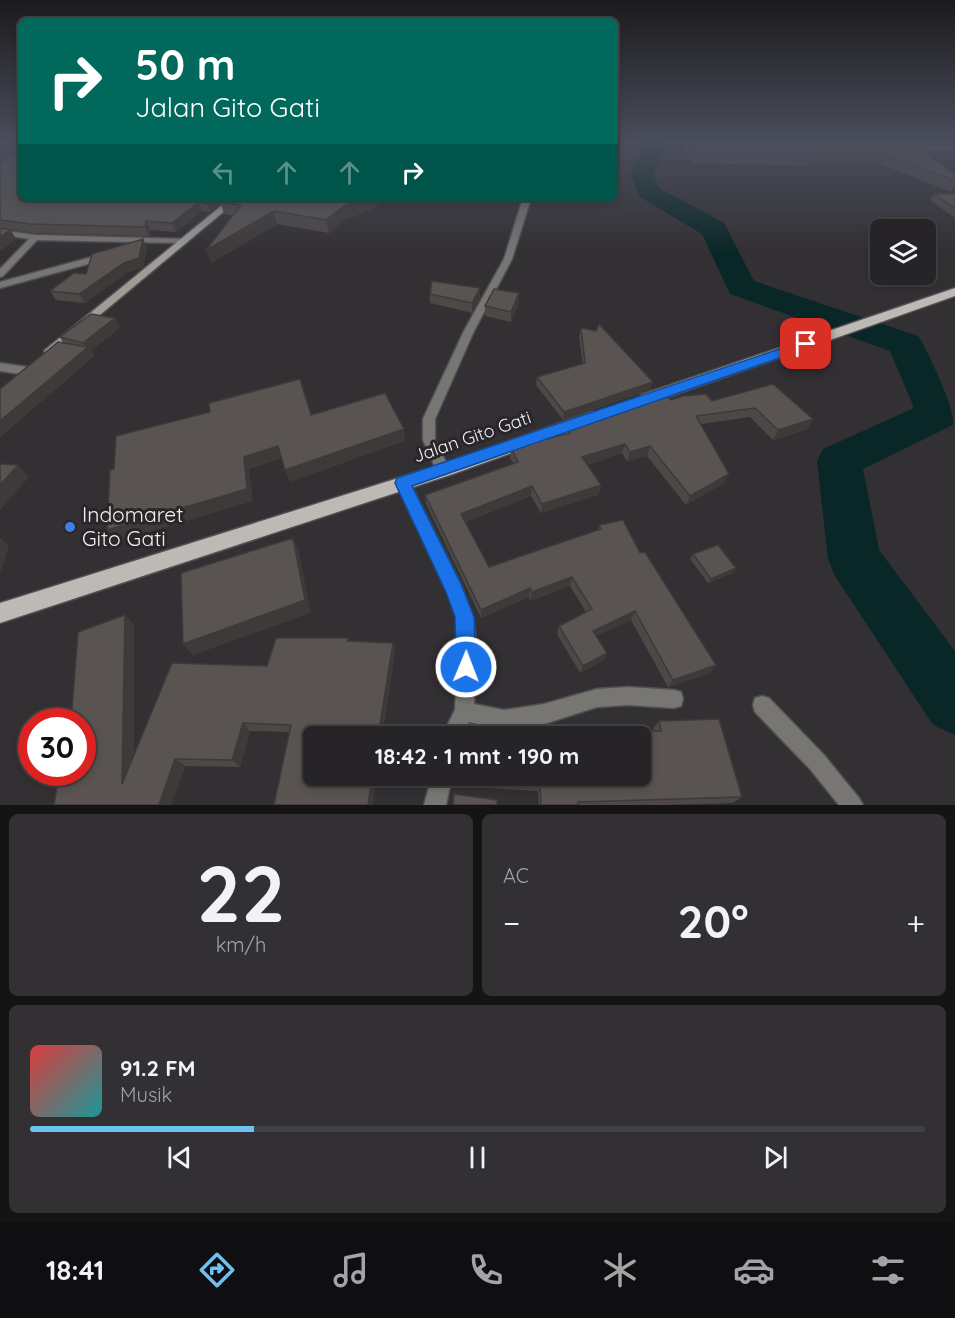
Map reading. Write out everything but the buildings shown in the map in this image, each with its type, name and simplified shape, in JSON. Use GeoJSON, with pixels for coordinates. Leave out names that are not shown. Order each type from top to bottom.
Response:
{"type":"FeatureCollection","features":[{"type":"Feature","properties":{"kind":"main road"},"geometry":{"type":"LineString","coordinates":[[44,357],[232,201]]}},
{"type":"Feature","properties":{"kind":"main road"},"geometry":{"type":"LineString","coordinates":[[627,406],[955,292]]}},
{"type":"Feature","properties":{"kind":"main road","name":"Jalan Gito Gati"},"geometry":{"type":"LineString","coordinates":[[0,614],[443,470],[610,412]]}},
{"type":"Feature","properties":{"kind":"street"},"geometry":{"type":"LineString","coordinates":[[443,470],[429,440],[429,419],[469,331],[508,259],[526,201]]}},
{"type":"Feature","properties":{"kind":"street"},"geometry":{"type":"LineString","coordinates":[[0,232],[35,237],[184,241]]}},
{"type":"Feature","properties":{"kind":"street"},"geometry":{"type":"LineString","coordinates":[[0,274],[35,237]]}},
{"type":"Feature","properties":{"kind":"street"},"geometry":{"type":"LineString","coordinates":[[0,285],[156,240]]}},
{"type":"Feature","properties":{"kind":"street"},"geometry":{"type":"LineString","coordinates":[[0,367],[27,371]]}},
{"type":"Feature","properties":{"kind":"street"},"geometry":{"type":"LineString","coordinates":[[403,483],[455,590],[465,617],[467,644],[464,711],[457,726]]}},
{"type":"Feature","properties":{"kind":"street"},"geometry":{"type":"LineString","coordinates":[[464,711],[504,720],[544,714],[597,698],[628,696],[674,699]]}},
{"type":"Feature","properties":{"kind":"street"},"geometry":{"type":"LineString","coordinates":[[762,705],[817,762],[852,805]]}},
{"type":"Feature","properties":{"kind":"street"},"geometry":{"type":"LineString","coordinates":[[435,805],[440,786]]}},
{"type":"Feature","properties":{"kind":"waterway"},"geometry":{"type":"LineString","coordinates":[[644,179],[649,192],[714,229],[741,287],[905,344],[938,415],[839,461],[854,559],[955,703]]}},
{"type":"Feature","properties":{"kind":"place","name":"Indomaret Gito Gati"},"geometry":{"type":"Point","coordinates":[70,527]}},
{"type":"Feature","properties":{"kind":"route"},"geometry":{"type":"LineString","coordinates":[[466,667],[465,617],[455,590],[403,483],[806,344]]}}]}
